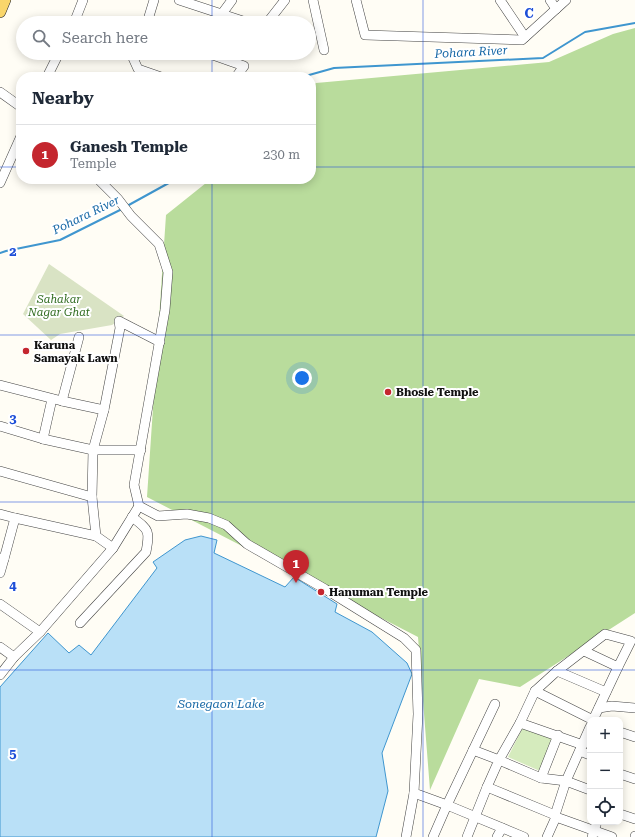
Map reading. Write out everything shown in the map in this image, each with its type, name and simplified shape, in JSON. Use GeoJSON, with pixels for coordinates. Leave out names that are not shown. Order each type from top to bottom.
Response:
{"type":"FeatureCollection","features":[{"type":"Feature","properties":{"kind":"main road"},"geometry":{"type":"LineString","coordinates":[[0,12],[5,0]]}},
{"type":"Feature","properties":{"kind":"street"},"geometry":{"type":"LineString","coordinates":[[76,16],[82,0]]}},
{"type":"Feature","properties":{"kind":"street"},"geometry":{"type":"LineString","coordinates":[[149,16],[154,0]]}},
{"type":"Feature","properties":{"kind":"street"},"geometry":{"type":"LineString","coordinates":[[179,0],[224,16]]}},
{"type":"Feature","properties":{"kind":"street"},"geometry":{"type":"LineString","coordinates":[[221,15],[232,0]]}},
{"type":"Feature","properties":{"kind":"street"},"geometry":{"type":"LineString","coordinates":[[272,16],[285,0]]}},
{"type":"Feature","properties":{"kind":"street"},"geometry":{"type":"LineString","coordinates":[[313,0],[324,50]]}},
{"type":"Feature","properties":{"kind":"street"},"geometry":{"type":"LineString","coordinates":[[356,0],[365,35],[522,40],[566,0]]}},
{"type":"Feature","properties":{"kind":"street"},"geometry":{"type":"LineString","coordinates":[[500,0],[525,37]]}},
{"type":"Feature","properties":{"kind":"street"},"geometry":{"type":"LineString","coordinates":[[550,0],[556,9]]}},
{"type":"Feature","properties":{"kind":"street"},"geometry":{"type":"LineString","coordinates":[[50,72],[56,60]]}},
{"type":"Feature","properties":{"kind":"street"},"geometry":{"type":"LineString","coordinates":[[134,60],[138,69],[147,72]]}},
{"type":"Feature","properties":{"kind":"street"},"geometry":{"type":"LineString","coordinates":[[227,60],[244,66],[240,72]]}},
{"type":"Feature","properties":{"kind":"street"},"geometry":{"type":"LineString","coordinates":[[0,92],[16,103]]}},
{"type":"Feature","properties":{"kind":"street"},"geometry":{"type":"LineString","coordinates":[[0,182],[16,147]]}},
{"type":"Feature","properties":{"kind":"street"},"geometry":{"type":"LineString","coordinates":[[0,675],[14,658],[40,632],[113,548],[139,506],[134,485],[160,342],[165,310],[168,272],[159,244],[131,216],[118,199],[103,184]]}},
{"type":"Feature","properties":{"kind":"street"},"geometry":{"type":"LineString","coordinates":[[96,536],[92,497],[93,450],[104,410],[120,328],[119,321],[160,342]]}},
{"type":"Feature","properties":{"kind":"street"},"geometry":{"type":"LineString","coordinates":[[62,401],[79,338]]}},
{"type":"Feature","properties":{"kind":"street"},"geometry":{"type":"LineString","coordinates":[[0,385],[52,399],[104,410]]}},
{"type":"Feature","properties":{"kind":"street"},"geometry":{"type":"LineString","coordinates":[[43,438],[52,399]]}},
{"type":"Feature","properties":{"kind":"street"},"geometry":{"type":"LineString","coordinates":[[0,426],[93,450],[141,450]]}},
{"type":"Feature","properties":{"kind":"street"},"geometry":{"type":"LineString","coordinates":[[0,471],[92,497]]}},
{"type":"Feature","properties":{"kind":"street"},"geometry":{"type":"LineString","coordinates":[[139,506],[158,516],[187,514],[209,518],[226,525],[247,544],[325,589],[404,638],[416,650],[418,714],[414,793],[406,837]]}},
{"type":"Feature","properties":{"kind":"street"},"geometry":{"type":"LineString","coordinates":[[0,514],[96,536],[113,548]]}},
{"type":"Feature","properties":{"kind":"street"},"geometry":{"type":"LineString","coordinates":[[80,624],[146,552],[149,537],[146,527],[132,517]]}},
{"type":"Feature","properties":{"kind":"street"},"geometry":{"type":"LineString","coordinates":[[0,573],[2,559],[15,518]]}},
{"type":"Feature","properties":{"kind":"street"},"geometry":{"type":"LineString","coordinates":[[0,604],[40,632]]}},
{"type":"Feature","properties":{"kind":"street"},"geometry":{"type":"LineString","coordinates":[[467,837],[474,817],[499,760],[520,724],[535,691],[557,671],[605,634],[633,637],[594,717]]}},
{"type":"Feature","properties":{"kind":"street"},"geometry":{"type":"LineString","coordinates":[[0,647],[14,658]]}},
{"type":"Feature","properties":{"kind":"street"},"geometry":{"type":"LineString","coordinates":[[584,651],[618,667]]}},
{"type":"Feature","properties":{"kind":"street"},"geometry":{"type":"LineString","coordinates":[[557,671],[606,692]]}},
{"type":"Feature","properties":{"kind":"street"},"geometry":{"type":"LineString","coordinates":[[535,691],[587,717]]}},
{"type":"Feature","properties":{"kind":"street"},"geometry":{"type":"LineString","coordinates":[[433,837],[495,704]]}},
{"type":"Feature","properties":{"kind":"street"},"geometry":{"type":"LineString","coordinates":[[599,708],[612,706],[635,708]]}},
{"type":"Feature","properties":{"kind":"street"},"geometry":{"type":"LineString","coordinates":[[520,724],[558,735],[587,753]]}},
{"type":"Feature","properties":{"kind":"street"},"geometry":{"type":"LineString","coordinates":[[623,733],[635,737]]}},
{"type":"Feature","properties":{"kind":"street"},"geometry":{"type":"LineString","coordinates":[[547,837],[556,816],[566,781],[587,734]]}},
{"type":"Feature","properties":{"kind":"street"},"geometry":{"type":"LineString","coordinates":[[541,778],[558,735]]}},
{"type":"Feature","properties":{"kind":"street"},"geometry":{"type":"LineString","coordinates":[[473,750],[541,778],[566,781],[587,789]]}},
{"type":"Feature","properties":{"kind":"street"},"geometry":{"type":"LineString","coordinates":[[623,775],[635,779]]}},
{"type":"Feature","properties":{"kind":"street"},"geometry":{"type":"LineString","coordinates":[[487,787],[556,816],[612,837]]}},
{"type":"Feature","properties":{"kind":"street"},"geometry":{"type":"LineString","coordinates":[[414,793],[524,837]]}},
{"type":"Feature","properties":{"kind":"street"},"geometry":{"type":"LineString","coordinates":[[623,815],[635,819]]}},
{"type":"Feature","properties":{"kind":"street"},"geometry":{"type":"LineString","coordinates":[[497,837],[502,828]]}},
{"type":"Feature","properties":{"kind":"green space"},"geometry":{"type":"Polygon","coordinates":[[[635,28],[635,613],[520,687],[479,679],[430,790],[418,637],[147,497],[166,215],[205,184],[316,184],[316,83],[549,62],[613,34],[635,28]]]}},
{"type":"Feature","properties":{"kind":"green space","name":"Sahakar Nagar Ghat"},"geometry":{"type":"Polygon","coordinates":[[[49,264],[124,316],[112,325],[60,334],[51,340],[23,314],[49,264]]]}},
{"type":"Feature","properties":{"kind":"green space"},"geometry":{"type":"Polygon","coordinates":[[[523,727],[554,737],[540,771],[508,757],[523,727]]]}},
{"type":"Feature","properties":{"kind":"water","name":"Sonegaon Lake"},"geometry":{"type":"Polygon","coordinates":[[[201,536],[217,540],[214,553],[285,587],[294,577],[337,604],[335,612],[372,632],[407,663],[412,674],[382,753],[388,791],[376,837],[0,837],[0,687],[48,633],[69,653],[79,645],[91,655],[157,568],[153,562],[185,540],[201,536]]]}},
{"type":"Feature","properties":{"kind":"waterway","name":"Pohara River"},"geometry":{"type":"LineString","coordinates":[[316,73],[334,68],[543,58],[585,32],[635,23]]}},
{"type":"Feature","properties":{"kind":"waterway","name":"Pohara River"},"geometry":{"type":"LineString","coordinates":[[127,206],[167,184]]}},
{"type":"Feature","properties":{"kind":"waterway","name":"Pohara River"},"geometry":{"type":"LineString","coordinates":[[0,253],[60,240],[122,209]]}},
{"type":"Feature","properties":{"kind":"place","name":"Karuna Samayak Lawn"},"geometry":{"type":"Point","coordinates":[26,351]}},
{"type":"Feature","properties":{"kind":"place","name":"Bhosle Temple"},"geometry":{"type":"Point","coordinates":[388,392]}},
{"type":"Feature","properties":{"kind":"place","name":"Ganesh Temple"},"geometry":{"type":"Point","coordinates":[296,583]}},
{"type":"Feature","properties":{"kind":"place","name":"Hanuman Temple"},"geometry":{"type":"Point","coordinates":[321,592]}}]}
